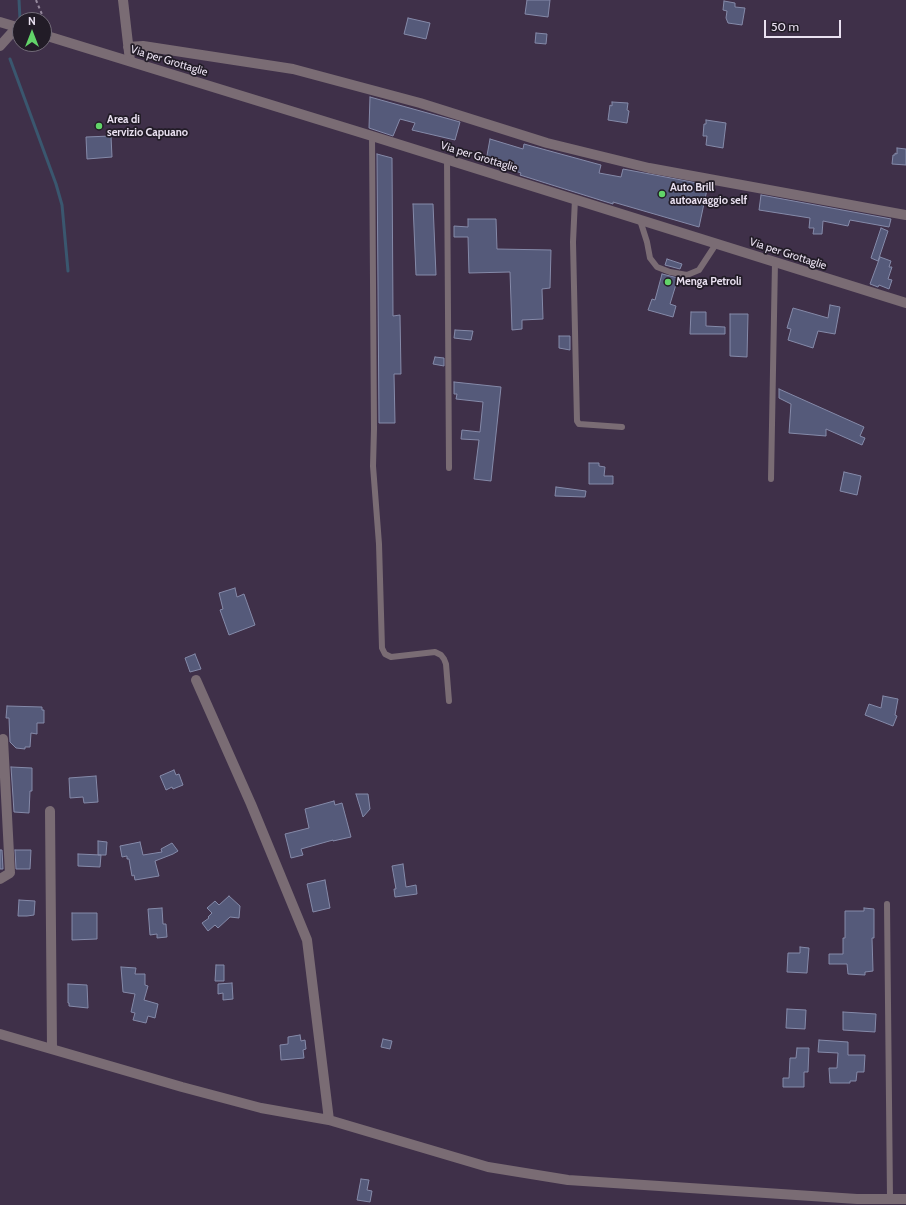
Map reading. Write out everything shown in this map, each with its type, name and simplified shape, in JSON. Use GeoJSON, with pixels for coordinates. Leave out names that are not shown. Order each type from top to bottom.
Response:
{"type":"FeatureCollection","features":[{"type":"Feature","properties":{"kind":"street"},"geometry":{"type":"LineString","coordinates":[[123,0],[130,61]]}},
{"type":"Feature","properties":{"kind":"street"},"geometry":{"type":"LineString","coordinates":[[0,22],[12,25]]}},
{"type":"Feature","properties":{"kind":"street"},"geometry":{"type":"LineString","coordinates":[[0,46],[12,34]]}},
{"type":"Feature","properties":{"kind":"street","name":"Via per Grottaglie"},"geometry":{"type":"LineString","coordinates":[[52,37],[447,159],[906,303]]}},
{"type":"Feature","properties":{"kind":"street"},"geometry":{"type":"LineString","coordinates":[[128,47],[143,46],[292,69],[420,103],[547,143],[649,168],[906,216]]}},
{"type":"Feature","properties":{"kind":"street"},"geometry":{"type":"LineString","coordinates":[[196,680],[251,804],[307,940],[329,1120]]}},
{"type":"Feature","properties":{"kind":"street"},"geometry":{"type":"LineString","coordinates":[[0,879],[10,873],[3,739]]}},
{"type":"Feature","properties":{"kind":"street"},"geometry":{"type":"LineString","coordinates":[[50,811],[52,1049]]}},
{"type":"Feature","properties":{"kind":"street"},"geometry":{"type":"LineString","coordinates":[[0,1034],[182,1087],[261,1108],[329,1120],[488,1167],[568,1180],[857,1199],[906,1199]]}},
{"type":"Feature","properties":{"kind":"lane"},"geometry":{"type":"LineString","coordinates":[[372,136],[374,466],[379,544],[382,648],[385,654],[391,657],[435,652],[441,655],[446,664],[449,701]]}},
{"type":"Feature","properties":{"kind":"lane"},"geometry":{"type":"LineString","coordinates":[[447,159],[449,468]]}},
{"type":"Feature","properties":{"kind":"lane"},"geometry":{"type":"LineString","coordinates":[[575,199],[573,242],[577,421],[579,424],[622,427]]}},
{"type":"Feature","properties":{"kind":"lane"},"geometry":{"type":"LineString","coordinates":[[640,220],[650,258],[657,267],[670,272],[687,275],[699,270],[716,244]]}},
{"type":"Feature","properties":{"kind":"lane"},"geometry":{"type":"LineString","coordinates":[[770,479],[774,262]]}},
{"type":"Feature","properties":{"kind":"lane"},"geometry":{"type":"LineString","coordinates":[[887,904],[890,1199]]}},
{"type":"Feature","properties":{"kind":"building"},"geometry":{"type":"Polygon","coordinates":[[[527,0],[550,0],[548,17],[525,14],[527,0]]]}},
{"type":"Feature","properties":{"kind":"building"},"geometry":{"type":"Polygon","coordinates":[[[724,1],[735,3],[735,7],[745,8],[742,25],[728,23],[726,18],[727,11],[723,10],[724,1]]]}},
{"type":"Feature","properties":{"kind":"building"},"geometry":{"type":"Polygon","coordinates":[[[408,18],[430,23],[426,39],[404,34],[408,18]]]}},
{"type":"Feature","properties":{"kind":"building"},"geometry":{"type":"Polygon","coordinates":[[[536,33],[547,34],[546,44],[535,43],[536,33]]]}},
{"type":"Feature","properties":{"kind":"building"},"geometry":{"type":"Polygon","coordinates":[[[370,97],[460,122],[455,140],[412,130],[415,123],[400,119],[393,136],[369,128],[370,97]]]}},
{"type":"Feature","properties":{"kind":"building"},"geometry":{"type":"Polygon","coordinates":[[[612,102],[628,103],[627,110],[629,111],[627,123],[608,120],[610,105],[612,106],[612,102]]]}},
{"type":"Feature","properties":{"kind":"building"},"geometry":{"type":"Polygon","coordinates":[[[706,120],[726,123],[723,148],[706,145],[707,136],[703,136],[704,124],[706,124],[706,120]]]}},
{"type":"Feature","properties":{"kind":"building"},"geometry":{"type":"Polygon","coordinates":[[[111,136],[112,157],[87,159],[86,137],[111,136]]]}},
{"type":"Feature","properties":{"kind":"building"},"geometry":{"type":"Polygon","coordinates":[[[490,139],[523,149],[524,144],[601,165],[599,173],[621,177],[623,169],[708,185],[699,227],[613,202],[613,204],[600,200],[520,175],[521,173],[486,161],[490,139]]]}},
{"type":"Feature","properties":{"kind":"building"},"geometry":{"type":"Polygon","coordinates":[[[897,148],[906,149],[906,165],[892,164],[893,155],[895,155],[895,153],[897,154],[897,148]]]}},
{"type":"Feature","properties":{"kind":"building"},"geometry":{"type":"Polygon","coordinates":[[[377,154],[392,158],[393,316],[400,315],[401,374],[394,374],[395,423],[379,423],[377,154]]]}},
{"type":"Feature","properties":{"kind":"building"},"geometry":{"type":"Polygon","coordinates":[[[761,195],[891,219],[889,227],[850,220],[848,226],[823,221],[822,234],[813,234],[814,228],[809,228],[810,218],[759,210],[761,195]]]}},
{"type":"Feature","properties":{"kind":"building"},"geometry":{"type":"Polygon","coordinates":[[[413,204],[433,204],[436,275],[416,275],[413,204]]]}},
{"type":"Feature","properties":{"kind":"building"},"geometry":{"type":"Polygon","coordinates":[[[468,219],[496,219],[497,249],[551,250],[550,288],[542,289],[543,319],[522,320],[522,329],[512,330],[510,272],[469,273],[468,237],[454,237],[454,226],[468,227],[468,219]]]}},
{"type":"Feature","properties":{"kind":"building"},"geometry":{"type":"Polygon","coordinates":[[[881,228],[888,231],[878,261],[871,258],[881,228]]]}},
{"type":"Feature","properties":{"kind":"building"},"geometry":{"type":"Polygon","coordinates":[[[880,257],[891,261],[889,267],[892,267],[888,279],[892,280],[889,289],[879,285],[878,287],[870,284],[880,257]]]}},
{"type":"Feature","properties":{"kind":"building"},"geometry":{"type":"Polygon","coordinates":[[[667,259],[682,264],[680,269],[665,265],[667,259]]]}},
{"type":"Feature","properties":{"kind":"building"},"geometry":{"type":"Polygon","coordinates":[[[662,274],[678,278],[670,304],[676,306],[673,317],[648,310],[652,299],[655,300],[662,274]]]}},
{"type":"Feature","properties":{"kind":"building"},"geometry":{"type":"Polygon","coordinates":[[[830,305],[840,307],[835,334],[818,331],[813,348],[788,340],[791,329],[787,328],[793,308],[828,318],[830,305]]]}},
{"type":"Feature","properties":{"kind":"building"},"geometry":{"type":"Polygon","coordinates":[[[691,312],[706,312],[706,326],[725,327],[725,334],[690,334],[691,312]]]}},
{"type":"Feature","properties":{"kind":"building"},"geometry":{"type":"Polygon","coordinates":[[[730,314],[748,314],[747,357],[730,356],[730,314]]]}},
{"type":"Feature","properties":{"kind":"building"},"geometry":{"type":"Polygon","coordinates":[[[455,330],[473,331],[471,340],[454,338],[455,330]]]}},
{"type":"Feature","properties":{"kind":"building"},"geometry":{"type":"Polygon","coordinates":[[[559,336],[570,336],[570,350],[559,348],[559,336]]]}},
{"type":"Feature","properties":{"kind":"building"},"geometry":{"type":"Polygon","coordinates":[[[435,357],[444,358],[444,366],[433,364],[435,357]]]}},
{"type":"Feature","properties":{"kind":"building"},"geometry":{"type":"Polygon","coordinates":[[[454,382],[501,387],[491,481],[474,479],[479,440],[461,439],[462,430],[480,432],[483,402],[456,399],[457,394],[454,394],[454,382]]]}},
{"type":"Feature","properties":{"kind":"building"},"geometry":{"type":"Polygon","coordinates":[[[779,389],[864,427],[860,436],[865,438],[862,445],[826,429],[826,436],[789,433],[791,404],[779,398],[779,389]]]}},
{"type":"Feature","properties":{"kind":"building"},"geometry":{"type":"Polygon","coordinates":[[[589,463],[599,463],[599,466],[605,467],[604,476],[613,476],[613,484],[589,484],[589,463]]]}},
{"type":"Feature","properties":{"kind":"building"},"geometry":{"type":"Polygon","coordinates":[[[844,472],[861,476],[857,495],[840,491],[844,472]]]}},
{"type":"Feature","properties":{"kind":"building"},"geometry":{"type":"Polygon","coordinates":[[[556,487],[586,491],[585,497],[555,496],[556,487]]]}},
{"type":"Feature","properties":{"kind":"building"},"geometry":{"type":"Polygon","coordinates":[[[235,588],[237,597],[244,594],[255,625],[229,635],[220,610],[223,609],[219,593],[235,588]]]}},
{"type":"Feature","properties":{"kind":"building"},"geometry":{"type":"Polygon","coordinates":[[[195,654],[201,669],[190,672],[185,658],[195,654]]]}},
{"type":"Feature","properties":{"kind":"building"},"geometry":{"type":"Polygon","coordinates":[[[883,696],[898,699],[895,715],[897,716],[893,726],[865,715],[869,704],[881,708],[883,696]]]}},
{"type":"Feature","properties":{"kind":"building"},"geometry":{"type":"Polygon","coordinates":[[[7,706],[42,707],[42,710],[44,710],[44,723],[37,723],[37,734],[31,733],[30,747],[25,747],[25,749],[16,748],[10,742],[9,718],[6,718],[7,706]]]}},
{"type":"Feature","properties":{"kind":"building"},"geometry":{"type":"Polygon","coordinates":[[[11,767],[32,768],[32,791],[30,791],[29,813],[14,812],[11,767]]]}},
{"type":"Feature","properties":{"kind":"building"},"geometry":{"type":"Polygon","coordinates":[[[174,770],[176,775],[179,774],[183,785],[166,790],[160,776],[174,770]]]}},
{"type":"Feature","properties":{"kind":"building"},"geometry":{"type":"Polygon","coordinates":[[[96,776],[98,802],[84,803],[83,797],[70,798],[69,778],[96,776]]]}},
{"type":"Feature","properties":{"kind":"building"},"geometry":{"type":"Polygon","coordinates":[[[356,794],[368,794],[370,809],[363,817],[356,794]]]}},
{"type":"Feature","properties":{"kind":"building"},"geometry":{"type":"Polygon","coordinates":[[[334,801],[335,805],[342,803],[351,837],[333,840],[301,849],[303,855],[291,858],[285,834],[309,828],[305,809],[334,801]]]}},
{"type":"Feature","properties":{"kind":"building"},"geometry":{"type":"Polygon","coordinates":[[[98,841],[107,842],[106,855],[98,855],[98,841]]]}},
{"type":"Feature","properties":{"kind":"building"},"geometry":{"type":"Polygon","coordinates":[[[140,842],[143,855],[162,852],[161,849],[172,843],[178,851],[155,861],[159,876],[135,880],[134,875],[132,876],[129,859],[127,859],[127,856],[122,857],[120,846],[140,842]]]}},
{"type":"Feature","properties":{"kind":"building"},"geometry":{"type":"Polygon","coordinates":[[[0,850],[2,850],[3,869],[0,869],[0,850]]]}},
{"type":"Feature","properties":{"kind":"building"},"geometry":{"type":"Polygon","coordinates":[[[15,850],[31,850],[30,869],[16,869],[15,850]]]}},
{"type":"Feature","properties":{"kind":"building"},"geometry":{"type":"Polygon","coordinates":[[[78,854],[101,855],[100,867],[78,866],[78,854]]]}},
{"type":"Feature","properties":{"kind":"building"},"geometry":{"type":"Polygon","coordinates":[[[403,864],[406,887],[416,885],[417,894],[395,897],[394,889],[396,889],[392,866],[403,864]]]}},
{"type":"Feature","properties":{"kind":"building"},"geometry":{"type":"Polygon","coordinates":[[[325,880],[330,908],[313,912],[307,884],[325,880]]]}},
{"type":"Feature","properties":{"kind":"building"},"geometry":{"type":"Polygon","coordinates":[[[229,896],[240,906],[239,918],[230,917],[218,928],[215,925],[208,931],[202,923],[209,918],[208,917],[212,913],[207,908],[215,901],[219,905],[229,896]]]}},
{"type":"Feature","properties":{"kind":"building"},"geometry":{"type":"Polygon","coordinates":[[[19,900],[35,901],[34,915],[18,916],[19,900]]]}},
{"type":"Feature","properties":{"kind":"building"},"geometry":{"type":"Polygon","coordinates":[[[162,908],[163,924],[166,924],[167,937],[157,938],[157,934],[150,935],[148,909],[162,908]]]}},
{"type":"Feature","properties":{"kind":"building"},"geometry":{"type":"Polygon","coordinates":[[[864,908],[874,909],[874,938],[872,938],[873,971],[865,972],[865,975],[848,974],[847,964],[829,964],[829,954],[843,954],[843,938],[845,938],[845,911],[864,911],[864,908]]]}},
{"type":"Feature","properties":{"kind":"building"},"geometry":{"type":"Polygon","coordinates":[[[72,913],[97,913],[97,939],[72,940],[72,913]]]}},
{"type":"Feature","properties":{"kind":"building"},"geometry":{"type":"Polygon","coordinates":[[[800,947],[809,948],[807,973],[787,972],[788,953],[800,953],[800,947]]]}},
{"type":"Feature","properties":{"kind":"building"},"geometry":{"type":"Polygon","coordinates":[[[216,965],[224,965],[224,981],[215,981],[216,965]]]}},
{"type":"Feature","properties":{"kind":"building"},"geometry":{"type":"Polygon","coordinates":[[[121,967],[136,968],[135,974],[145,974],[145,985],[148,986],[144,1000],[158,1004],[155,1018],[148,1016],[146,1023],[133,1020],[135,1013],[131,1012],[135,994],[123,992],[121,967]]]}},
{"type":"Feature","properties":{"kind":"building"},"geometry":{"type":"Polygon","coordinates":[[[232,983],[233,999],[223,1000],[223,993],[218,994],[218,984],[232,983]]]}},
{"type":"Feature","properties":{"kind":"building"},"geometry":{"type":"Polygon","coordinates":[[[68,984],[87,985],[88,1008],[69,1006],[68,984]]]}},
{"type":"Feature","properties":{"kind":"building"},"geometry":{"type":"Polygon","coordinates":[[[787,1009],[806,1010],[805,1029],[786,1028],[787,1009]]]}},
{"type":"Feature","properties":{"kind":"building"},"geometry":{"type":"Polygon","coordinates":[[[843,1012],[876,1014],[875,1032],[843,1030],[843,1012]]]}},
{"type":"Feature","properties":{"kind":"building"},"geometry":{"type":"Polygon","coordinates":[[[300,1035],[301,1041],[305,1040],[306,1049],[303,1050],[304,1058],[281,1060],[280,1045],[288,1044],[288,1037],[300,1035]]]}},
{"type":"Feature","properties":{"kind":"building"},"geometry":{"type":"Polygon","coordinates":[[[383,1039],[392,1041],[390,1049],[381,1047],[383,1039]]]}},
{"type":"Feature","properties":{"kind":"building"},"geometry":{"type":"Polygon","coordinates":[[[819,1040],[848,1042],[848,1055],[865,1055],[864,1072],[857,1072],[856,1081],[850,1081],[850,1083],[830,1083],[829,1068],[837,1068],[838,1053],[818,1052],[819,1040]]]}},
{"type":"Feature","properties":{"kind":"building"},"geometry":{"type":"Polygon","coordinates":[[[797,1048],[809,1048],[808,1072],[804,1072],[804,1087],[783,1087],[783,1078],[789,1078],[790,1058],[796,1058],[797,1048]]]}},
{"type":"Feature","properties":{"kind":"building"},"geometry":{"type":"Polygon","coordinates":[[[361,1179],[369,1180],[367,1190],[372,1191],[370,1202],[357,1200],[361,1179]]]}},
{"type":"Feature","properties":{"kind":"waterway"},"geometry":{"type":"LineString","coordinates":[[19,0],[20,12]]}},
{"type":"Feature","properties":{"kind":"waterway"},"geometry":{"type":"LineString","coordinates":[[10,59],[56,184],[62,205],[68,271]]}},
{"type":"Feature","properties":{"kind":"place","name":"Area di servizio Capuano"},"geometry":{"type":"Point","coordinates":[99,126]}},
{"type":"Feature","properties":{"kind":"place","name":"Auto Brill autoavaggio self"},"geometry":{"type":"Point","coordinates":[662,194]}},
{"type":"Feature","properties":{"kind":"place","name":"Menga Petroli"},"geometry":{"type":"Point","coordinates":[668,282]}}]}
